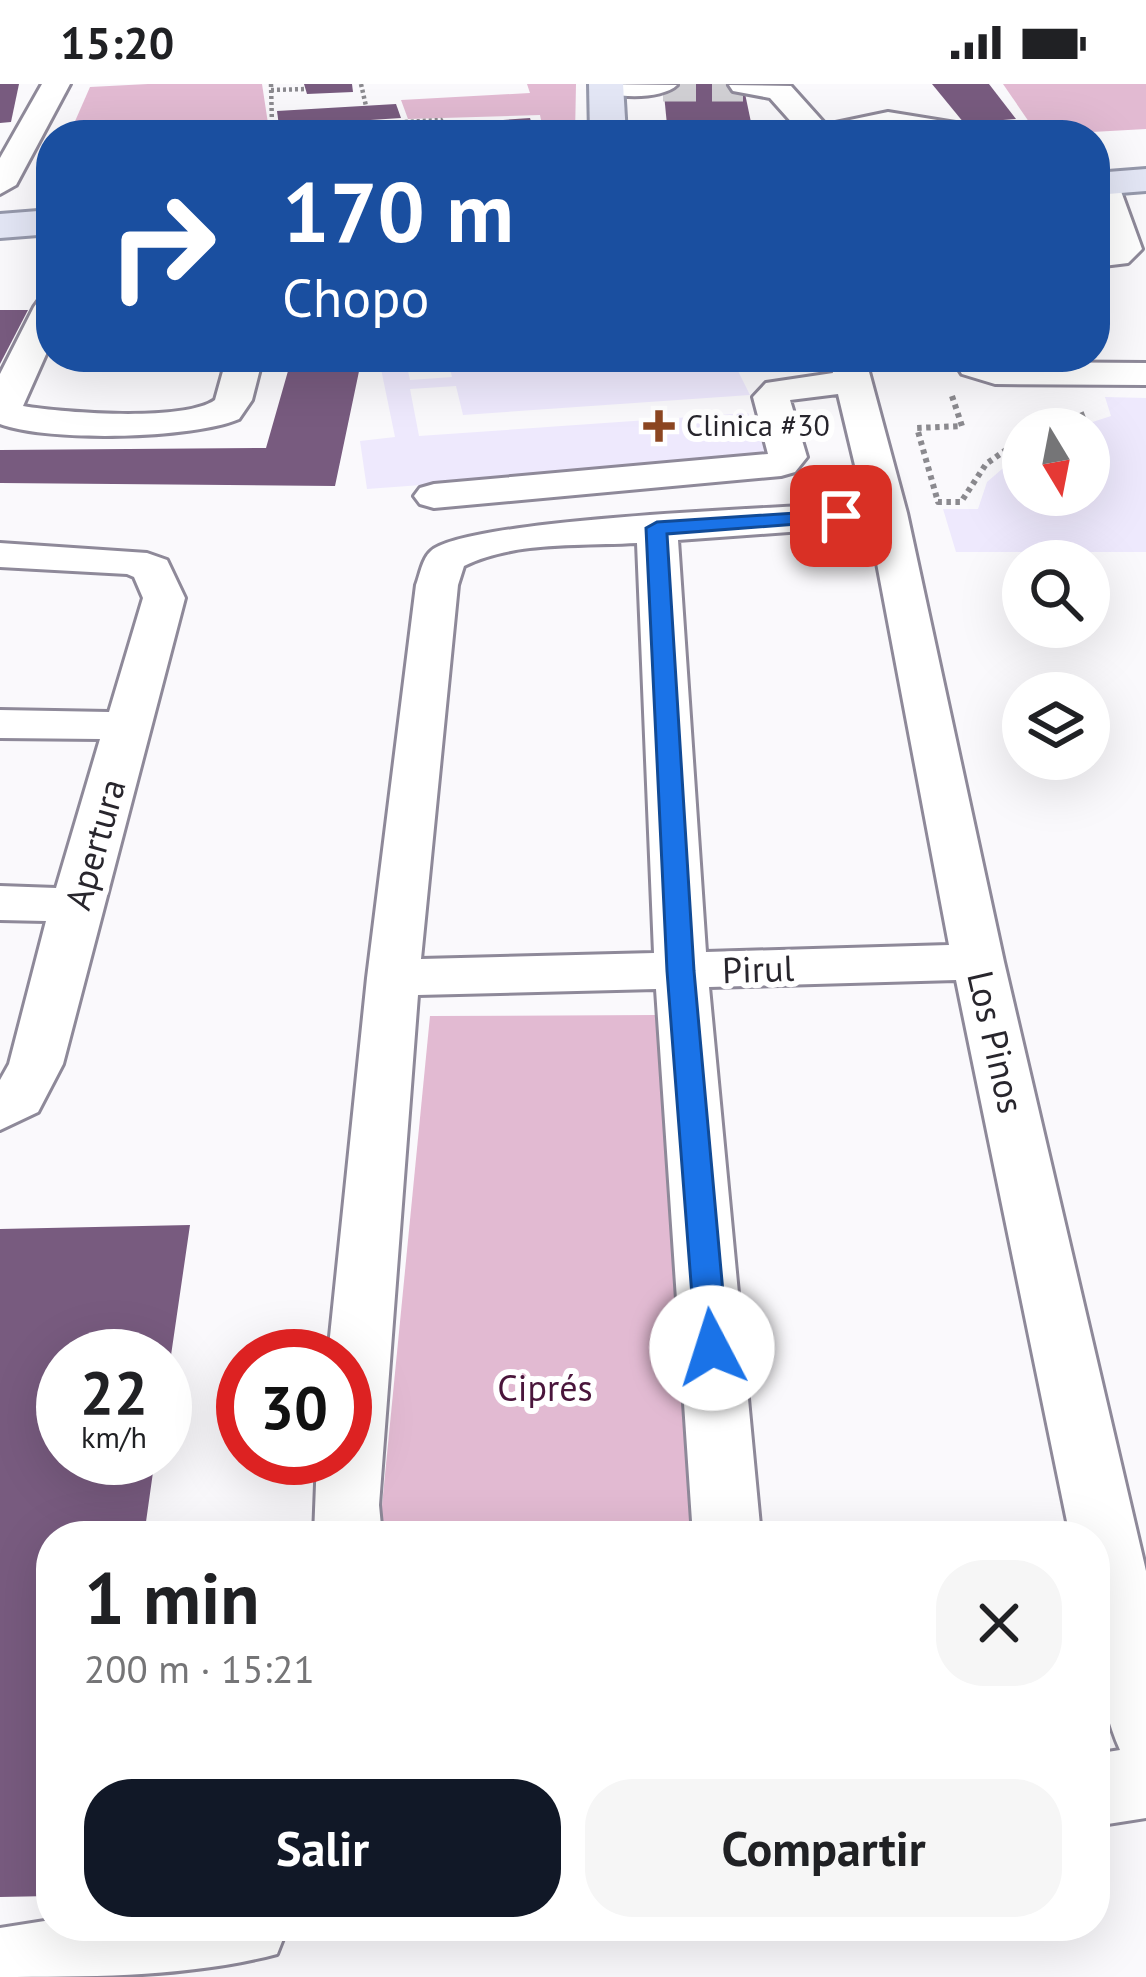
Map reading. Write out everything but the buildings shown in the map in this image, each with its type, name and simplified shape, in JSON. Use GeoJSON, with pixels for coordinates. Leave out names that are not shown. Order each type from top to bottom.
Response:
{"type":"FeatureCollection","features":[{"type":"Feature","properties":{"kind":"main road"},"geometry":{"type":"LineString","coordinates":[[606,84],[607,120]]}},
{"type":"Feature","properties":{"kind":"main road"},"geometry":{"type":"LineString","coordinates":[[1110,168],[1146,150]]}},
{"type":"Feature","properties":{"kind":"main road"},"geometry":{"type":"LineString","coordinates":[[1110,176],[1146,180]]}},
{"type":"Feature","properties":{"kind":"main road"},"geometry":{"type":"LineString","coordinates":[[0,226],[36,223]]}},
{"type":"Feature","properties":{"kind":"main road"},"geometry":{"type":"LineString","coordinates":[[0,260],[36,259]]}},
{"type":"Feature","properties":{"kind":"street"},"geometry":{"type":"LineString","coordinates":[[36,120],[56,84]]}},
{"type":"Feature","properties":{"kind":"street"},"geometry":{"type":"LineString","coordinates":[[606,84],[663,85]]}},
{"type":"Feature","properties":{"kind":"street"},"geometry":{"type":"LineString","coordinates":[[743,85],[785,91],[809,120]]}},
{"type":"Feature","properties":{"kind":"street"},"geometry":{"type":"LineString","coordinates":[[0,185],[36,120]]}},
{"type":"Feature","properties":{"kind":"street"},"geometry":{"type":"LineString","coordinates":[[1110,208],[1126,249],[1110,256]]}},
{"type":"Feature","properties":{"kind":"street"},"geometry":{"type":"LineString","coordinates":[[36,339],[4,406],[18,418],[166,422],[215,416],[231,405],[240,372]]}},
{"type":"Feature","properties":{"kind":"street"},"geometry":{"type":"LineString","coordinates":[[434,496],[781,464],[788,457],[771,397],[840,372]]}},
{"type":"Feature","properties":{"kind":"street","name":"Los Pinos"},"geometry":{"type":"LineString","coordinates":[[851,372],[886,513],[1093,1521]]}},
{"type":"Feature","properties":{"kind":"street"},"geometry":{"type":"LineString","coordinates":[[991,372],[1146,374]]}},
{"type":"Feature","properties":{"kind":"street"},"geometry":{"type":"LineString","coordinates":[[347,1521],[393,978],[437,585],[446,559],[494,542],[886,513]]}},
{"type":"Feature","properties":{"kind":"street"},"geometry":{"type":"LineString","coordinates":[[657,528],[681,971],[727,1521]]}},
{"type":"Feature","properties":{"kind":"street","name":"Apertura"},"geometry":{"type":"LineString","coordinates":[[0,555],[107,559],[152,568],[161,582],[163,615],[76,905],[29,1085],[0,1109]]}},
{"type":"Feature","properties":{"kind":"street"},"geometry":{"type":"LineString","coordinates":[[0,724],[129,726]]}},
{"type":"Feature","properties":{"kind":"street"},"geometry":{"type":"LineString","coordinates":[[0,903],[76,905]]}},
{"type":"Feature","properties":{"kind":"street","name":"Pirul"},"geometry":{"type":"LineString","coordinates":[[393,978],[978,962]]}},
{"type":"Feature","properties":{"kind":"street","name":"Los Pinos"},"geometry":{"type":"LineString","coordinates":[[1110,1600],[1146,1727]]}},
{"type":"Feature","properties":{"kind":"street"},"geometry":{"type":"LineString","coordinates":[[1110,1788],[1146,1782]]}},
{"type":"Feature","properties":{"kind":"street"},"geometry":{"type":"LineString","coordinates":[[0,1967],[158,1941]]}},
{"type":"Feature","properties":{"kind":"path"},"geometry":{"type":"LineString","coordinates":[[361,84],[366,106]]}},
{"type":"Feature","properties":{"kind":"path"},"geometry":{"type":"LineString","coordinates":[[272,120],[271,87],[306,89]]}},
{"type":"Feature","properties":{"kind":"path"},"geometry":{"type":"LineString","coordinates":[[969,395],[952,395],[962,426],[917,428],[938,502],[962,502],[971,479],[1002,450]]}},
{"type":"Feature","properties":{"kind":"shaded area","name":"Clinica #30"},"geometry":{"type":"Polygon","coordinates":[[[382,372],[408,372],[410,380],[452,377],[451,372],[738,372],[750,395],[463,415],[456,386],[410,389],[419,436],[748,413],[771,459],[367,489],[360,441],[395,437],[382,372]]]}},
{"type":"Feature","properties":{"kind":"shaded area"},"geometry":{"type":"Polygon","coordinates":[[[1105,397],[1146,398],[1146,552],[1110,552],[1110,540],[1002,540],[1002,552],[956,552],[943,509],[978,509],[987,482],[1002,469],[1002,516],[1110,516],[1105,397]]]}},
{"type":"Feature","properties":{"kind":"green space"},"geometry":{"type":"Polygon","coordinates":[[[262,84],[267,120],[76,120],[90,87],[262,84]]]}},
{"type":"Feature","properties":{"kind":"green space"},"geometry":{"type":"Polygon","coordinates":[[[527,84],[576,84],[575,120],[541,120],[540,115],[408,119],[401,100],[530,93],[527,84]]]}},
{"type":"Feature","properties":{"kind":"green space"},"geometry":{"type":"Polygon","coordinates":[[[1003,84],[1146,84],[1146,129],[1110,131],[1110,120],[1028,120],[1003,84]]]}},
{"type":"Feature","properties":{"kind":"green space","name":"Ciprés"},"geometry":{"type":"Polygon","coordinates":[[[656,1015],[707,1521],[380,1521],[430,1016],[656,1015]]]}},
{"type":"Feature","properties":{"kind":"tunnel"},"geometry":{"type":"LineString","coordinates":[[663,85],[743,85]]}},
{"type":"Feature","properties":{"kind":"place","name":"Clinica #30"},"geometry":{"type":"Point","coordinates":[659,426]}},
{"type":"Feature","properties":{"kind":"route"},"geometry":{"type":"LineString","coordinates":[[712,1348],[681,971],[657,528],[841,516]]}}]}
